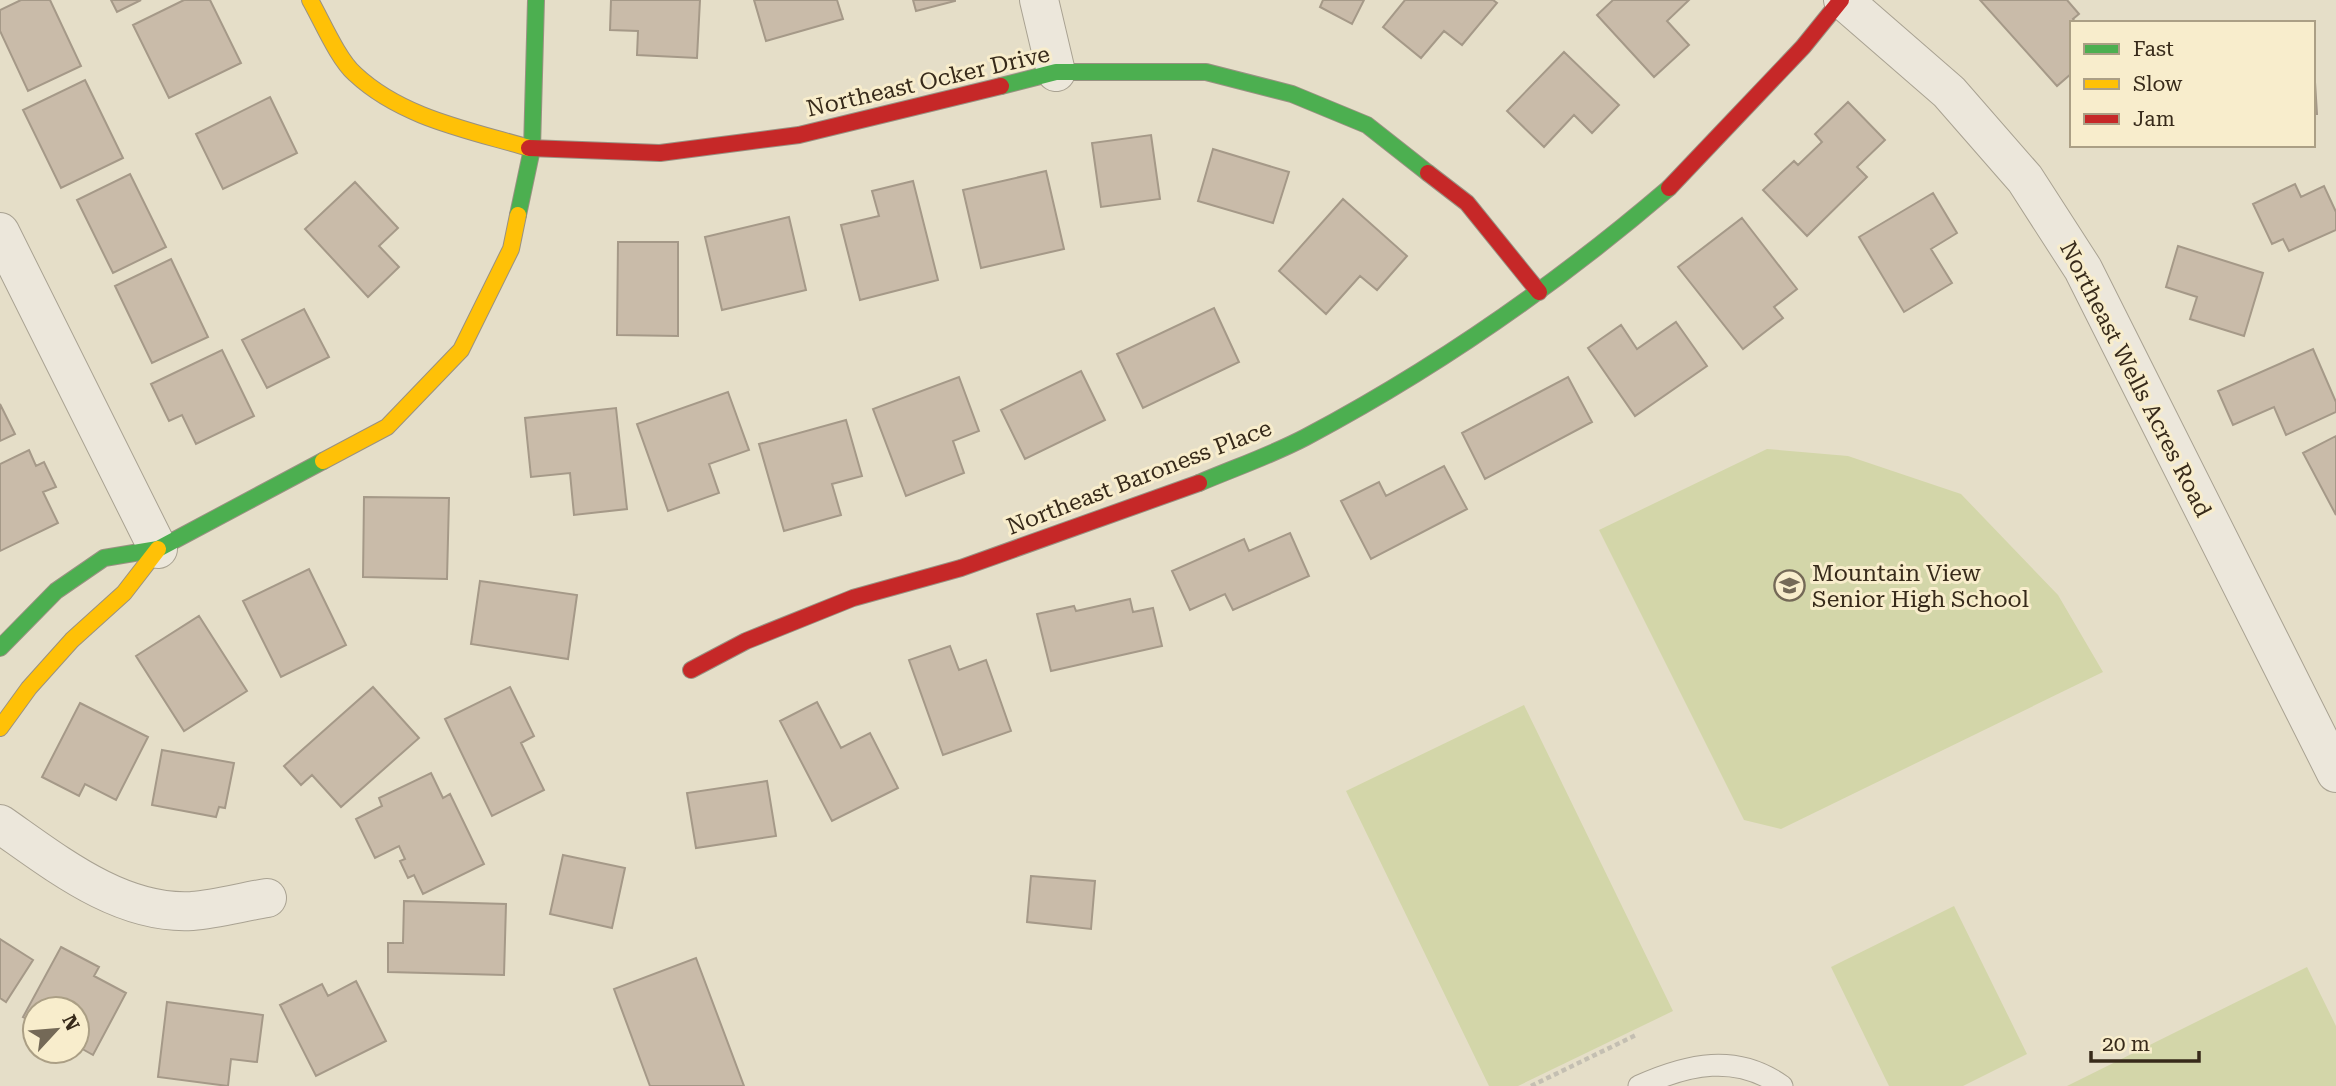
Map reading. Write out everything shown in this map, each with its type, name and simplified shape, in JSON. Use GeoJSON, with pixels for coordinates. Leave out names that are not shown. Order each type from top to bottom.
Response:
{"type":"FeatureCollection","features":[{"type":"Feature","properties":{"kind":"street","name":"Northeast Ocker Drive"},"geometry":{"type":"LineString","coordinates":[[310,0],[353,72],[393,103],[437,121],[532,149],[660,153],[799,135],[1056,72],[1206,72],[1292,94],[1367,125],[1467,202],[1539,292]]}},
{"type":"Feature","properties":{"kind":"street"},"geometry":{"type":"LineString","coordinates":[[0,648],[56,590],[104,558],[158,549],[387,427],[461,350],[511,249],[532,149],[536,0]]}},
{"type":"Feature","properties":{"kind":"street"},"geometry":{"type":"LineString","coordinates":[[1039,0],[1056,72]]}},
{"type":"Feature","properties":{"kind":"street","name":"Northeast Baroness Place"},"geometry":{"type":"LineString","coordinates":[[691,670],[746,641],[853,598],[961,568],[1172,494],[1304,438],[1434,365],[1539,292],[1619,231],[1685,174],[1803,47],[1842,0]]}},
{"type":"Feature","properties":{"kind":"street","name":"Northeast Wells Acres Road"},"geometry":{"type":"LineString","coordinates":[[1842,0],[1949,92],[2025,179],[2083,270],[2336,774]]}},
{"type":"Feature","properties":{"kind":"street"},"geometry":{"type":"LineString","coordinates":[[0,232],[158,549]]}},
{"type":"Feature","properties":{"kind":"street"},"geometry":{"type":"LineString","coordinates":[[0,728],[29,688],[72,640],[124,593],[158,549]]}},
{"type":"Feature","properties":{"kind":"street"},"geometry":{"type":"LineString","coordinates":[[0,824],[65,870],[132,903],[191,911],[267,898]]}},
{"type":"Feature","properties":{"kind":"lane"},"geometry":{"type":"LineString","coordinates":[[1639,1086],[1676,1069],[1723,1064],[1762,1072],[1782,1086]]}},
{"type":"Feature","properties":{"kind":"path"},"geometry":{"type":"LineString","coordinates":[[1531,1086],[1636,1035]]}},
{"type":"Feature","properties":{"kind":"green space"},"geometry":{"type":"Polygon","coordinates":[[[1767,449],[1848,456],[1961,494],[2058,595],[2103,672],[1781,829],[1744,820],[1599,530],[1767,449]]]}},
{"type":"Feature","properties":{"kind":"green space"},"geometry":{"type":"Polygon","coordinates":[[[1524,705],[1673,1011],[1518,1086],[1489,1086],[1346,791],[1524,705]]]}},
{"type":"Feature","properties":{"kind":"green space"},"geometry":{"type":"Polygon","coordinates":[[[1954,906],[2027,1054],[1963,1086],[1889,1086],[1831,967],[1954,906]]]}},
{"type":"Feature","properties":{"kind":"green space"},"geometry":{"type":"Polygon","coordinates":[[[2307,967],[2336,1026],[2336,1086],[2067,1086],[2307,967]]]}},
{"type":"Feature","properties":{"kind":"building"},"geometry":{"type":"Polygon","coordinates":[[[21,0],[50,0],[81,66],[28,91],[0,31],[0,10],[21,0]]]}},
{"type":"Feature","properties":{"kind":"building"},"geometry":{"type":"Polygon","coordinates":[[[111,0],[141,0],[117,12],[111,0]]]}},
{"type":"Feature","properties":{"kind":"building"},"geometry":{"type":"Polygon","coordinates":[[[184,0],[210,0],[241,63],[169,98],[133,25],[184,0]]]}},
{"type":"Feature","properties":{"kind":"building"},"geometry":{"type":"Polygon","coordinates":[[[611,0],[700,0],[697,58],[637,55],[638,31],[610,30],[611,0]]]}},
{"type":"Feature","properties":{"kind":"building"},"geometry":{"type":"Polygon","coordinates":[[[754,0],[837,0],[843,19],[766,41],[754,0]]]}},
{"type":"Feature","properties":{"kind":"building"},"geometry":{"type":"Polygon","coordinates":[[[913,0],[955,0],[955,1],[916,11],[913,0]]]}},
{"type":"Feature","properties":{"kind":"building"},"geometry":{"type":"Polygon","coordinates":[[[1323,0],[1364,0],[1352,24],[1320,7],[1323,0]]]}},
{"type":"Feature","properties":{"kind":"building"},"geometry":{"type":"Polygon","coordinates":[[[1405,0],[1493,0],[1497,3],[1462,45],[1444,31],[1421,58],[1383,27],[1405,0]]]}},
{"type":"Feature","properties":{"kind":"building"},"geometry":{"type":"Polygon","coordinates":[[[1613,0],[1689,0],[1667,21],[1689,45],[1654,77],[1597,15],[1613,0]]]}},
{"type":"Feature","properties":{"kind":"building"},"geometry":{"type":"Polygon","coordinates":[[[1980,0],[2067,0],[2079,14],[2073,19],[2074,21],[2070,21],[2070,75],[2057,86],[1980,0]]]}},
{"type":"Feature","properties":{"kind":"building"},"geometry":{"type":"Polygon","coordinates":[[[1564,52],[1619,105],[1592,133],[1574,115],[1544,147],[1507,111],[1564,52]]]}},
{"type":"Feature","properties":{"kind":"building"},"geometry":{"type":"Polygon","coordinates":[[[85,80],[123,158],[61,188],[23,110],[85,80]]]}},
{"type":"Feature","properties":{"kind":"building"},"geometry":{"type":"Polygon","coordinates":[[[2315,82],[2317,114],[2315,114],[2315,82]]]}},
{"type":"Feature","properties":{"kind":"building"},"geometry":{"type":"Polygon","coordinates":[[[270,97],[297,153],[223,189],[196,134],[270,97]]]}},
{"type":"Feature","properties":{"kind":"building"},"geometry":{"type":"Polygon","coordinates":[[[1848,102],[1885,140],[1857,167],[1867,177],[1807,236],[1763,190],[1794,161],[1798,165],[1822,142],[1815,134],[1848,102]]]}},
{"type":"Feature","properties":{"kind":"building"},"geometry":{"type":"Polygon","coordinates":[[[1151,135],[1160,199],[1101,207],[1092,143],[1151,135]]]}},
{"type":"Feature","properties":{"kind":"building"},"geometry":{"type":"Polygon","coordinates":[[[1213,149],[1289,172],[1273,223],[1198,201],[1213,149]]]}},
{"type":"Feature","properties":{"kind":"building"},"geometry":{"type":"Polygon","coordinates":[[[1046,171],[1064,249],[981,268],[963,190],[1046,171]]]}},
{"type":"Feature","properties":{"kind":"building"},"geometry":{"type":"Polygon","coordinates":[[[130,174],[166,247],[113,273],[77,200],[130,174]]]}},
{"type":"Feature","properties":{"kind":"building"},"geometry":{"type":"Polygon","coordinates":[[[913,181],[938,280],[860,300],[841,225],[879,216],[872,191],[913,181]]]}},
{"type":"Feature","properties":{"kind":"building"},"geometry":{"type":"Polygon","coordinates":[[[355,182],[398,228],[379,246],[399,267],[368,297],[305,229],[355,182]]]}},
{"type":"Feature","properties":{"kind":"building"},"geometry":{"type":"Polygon","coordinates":[[[2295,184],[2301,197],[2324,186],[2336,212],[2336,230],[2289,251],[2283,239],[2272,244],[2253,204],[2295,184]]]}},
{"type":"Feature","properties":{"kind":"building"},"geometry":{"type":"Polygon","coordinates":[[[1933,193],[1957,233],[1931,249],[1952,283],[1904,312],[1859,237],[1933,193]]]}},
{"type":"Feature","properties":{"kind":"building"},"geometry":{"type":"Polygon","coordinates":[[[1343,199],[1407,256],[1377,290],[1360,276],[1326,314],[1279,271],[1343,199]]]}},
{"type":"Feature","properties":{"kind":"building"},"geometry":{"type":"Polygon","coordinates":[[[789,217],[806,290],[722,310],[705,237],[789,217]]]}},
{"type":"Feature","properties":{"kind":"building"},"geometry":{"type":"Polygon","coordinates":[[[1742,218],[1797,289],[1774,307],[1783,318],[1743,349],[1678,267],[1742,218]]]}},
{"type":"Feature","properties":{"kind":"building"},"geometry":{"type":"Polygon","coordinates":[[[618,242],[678,242],[678,336],[617,335],[618,242]]]}},
{"type":"Feature","properties":{"kind":"building"},"geometry":{"type":"Polygon","coordinates":[[[2178,246],[2263,273],[2244,336],[2190,319],[2197,297],[2166,287],[2178,246]]]}},
{"type":"Feature","properties":{"kind":"building"},"geometry":{"type":"Polygon","coordinates":[[[171,259],[208,337],[152,363],[115,286],[171,259]]]}},
{"type":"Feature","properties":{"kind":"building"},"geometry":{"type":"Polygon","coordinates":[[[1214,308],[1239,362],[1143,408],[1117,354],[1214,308]]]}},
{"type":"Feature","properties":{"kind":"building"},"geometry":{"type":"Polygon","coordinates":[[[304,309],[329,357],[267,388],[242,340],[304,309]]]}},
{"type":"Feature","properties":{"kind":"building"},"geometry":{"type":"Polygon","coordinates":[[[1676,322],[1707,366],[1635,416],[1588,348],[1621,325],[1637,349],[1676,322]]]}},
{"type":"Feature","properties":{"kind":"building"},"geometry":{"type":"Polygon","coordinates":[[[2313,349],[2336,402],[2336,412],[2286,435],[2274,407],[2233,425],[2218,391],[2313,349]]]}},
{"type":"Feature","properties":{"kind":"building"},"geometry":{"type":"Polygon","coordinates":[[[222,350],[254,416],[196,444],[182,415],[169,421],[151,384],[222,350]]]}},
{"type":"Feature","properties":{"kind":"building"},"geometry":{"type":"Polygon","coordinates":[[[1081,371],[1105,420],[1025,459],[1001,410],[1081,371]]]}},
{"type":"Feature","properties":{"kind":"building"},"geometry":{"type":"Polygon","coordinates":[[[959,377],[979,431],[953,441],[964,473],[906,496],[873,409],[959,377]]]}},
{"type":"Feature","properties":{"kind":"building"},"geometry":{"type":"Polygon","coordinates":[[[1568,377],[1592,422],[1485,479],[1462,433],[1568,377]]]}},
{"type":"Feature","properties":{"kind":"building"},"geometry":{"type":"Polygon","coordinates":[[[728,392],[749,450],[709,464],[719,493],[668,511],[637,424],[728,392]]]}},
{"type":"Feature","properties":{"kind":"building"},"geometry":{"type":"Polygon","coordinates":[[[0,404],[15,434],[0,441],[0,404]]]}},
{"type":"Feature","properties":{"kind":"building"},"geometry":{"type":"Polygon","coordinates":[[[616,408],[627,509],[574,515],[570,473],[531,477],[525,418],[616,408]]]}},
{"type":"Feature","properties":{"kind":"building"},"geometry":{"type":"Polygon","coordinates":[[[846,420],[862,476],[832,484],[841,515],[784,531],[759,444],[846,420]]]}},
{"type":"Feature","properties":{"kind":"building"},"geometry":{"type":"Polygon","coordinates":[[[2336,436],[2336,515],[2303,453],[2336,436]]]}},
{"type":"Feature","properties":{"kind":"building"},"geometry":{"type":"Polygon","coordinates":[[[29,450],[36,466],[44,462],[56,487],[43,492],[58,523],[0,551],[0,464],[29,450]]]}},
{"type":"Feature","properties":{"kind":"building"},"geometry":{"type":"Polygon","coordinates":[[[1444,466],[1467,509],[1371,559],[1341,501],[1379,482],[1386,496],[1444,466]]]}},
{"type":"Feature","properties":{"kind":"building"},"geometry":{"type":"Polygon","coordinates":[[[364,497],[449,498],[447,579],[363,577],[364,497]]]}},
{"type":"Feature","properties":{"kind":"building"},"geometry":{"type":"Polygon","coordinates":[[[1290,533],[1309,576],[1233,610],[1225,594],[1190,610],[1172,571],[1244,539],[1249,551],[1290,533]]]}},
{"type":"Feature","properties":{"kind":"building"},"geometry":{"type":"Polygon","coordinates":[[[309,569],[346,645],[281,677],[243,601],[309,569]]]}},
{"type":"Feature","properties":{"kind":"building"},"geometry":{"type":"Polygon","coordinates":[[[480,581],[577,595],[568,659],[471,644],[480,581]]]}},
{"type":"Feature","properties":{"kind":"building"},"geometry":{"type":"Polygon","coordinates":[[[1130,599],[1133,612],[1153,608],[1162,646],[1051,671],[1037,614],[1074,606],[1076,611],[1130,599]]]}},
{"type":"Feature","properties":{"kind":"building"},"geometry":{"type":"Polygon","coordinates":[[[199,616],[247,691],[184,731],[136,656],[199,616]]]}},
{"type":"Feature","properties":{"kind":"building"},"geometry":{"type":"Polygon","coordinates":[[[950,646],[959,670],[986,660],[1011,731],[943,755],[909,660],[950,646]]]}},
{"type":"Feature","properties":{"kind":"building"},"geometry":{"type":"Polygon","coordinates":[[[373,687],[419,738],[341,807],[312,775],[301,785],[284,766],[373,687]]]}},
{"type":"Feature","properties":{"kind":"building"},"geometry":{"type":"Polygon","coordinates":[[[510,687],[534,736],[521,743],[544,790],[492,816],[445,719],[510,687]]]}},
{"type":"Feature","properties":{"kind":"building"},"geometry":{"type":"Polygon","coordinates":[[[817,702],[841,748],[870,733],[898,788],[832,821],[780,721],[817,702]]]}},
{"type":"Feature","properties":{"kind":"building"},"geometry":{"type":"Polygon","coordinates":[[[80,703],[148,737],[116,800],[85,784],[79,796],[42,777],[80,703]]]}},
{"type":"Feature","properties":{"kind":"building"},"geometry":{"type":"Polygon","coordinates":[[[162,750],[234,763],[225,808],[219,807],[216,817],[152,805],[162,750]]]}},
{"type":"Feature","properties":{"kind":"building"},"geometry":{"type":"Polygon","coordinates":[[[431,773],[443,798],[450,794],[484,864],[423,894],[414,875],[408,878],[400,861],[405,859],[399,846],[375,858],[356,819],[382,806],[379,798],[431,773]]]}},
{"type":"Feature","properties":{"kind":"building"},"geometry":{"type":"Polygon","coordinates":[[[767,781],[776,836],[696,848],[687,793],[767,781]]]}},
{"type":"Feature","properties":{"kind":"building"},"geometry":{"type":"Polygon","coordinates":[[[563,855],[625,868],[612,928],[550,914],[563,855]]]}},
{"type":"Feature","properties":{"kind":"building"},"geometry":{"type":"Polygon","coordinates":[[[1031,876],[1095,881],[1091,929],[1027,922],[1031,876]]]}},
{"type":"Feature","properties":{"kind":"building"},"geometry":{"type":"Polygon","coordinates":[[[404,901],[506,904],[504,975],[388,972],[388,943],[403,943],[404,901]]]}},
{"type":"Feature","properties":{"kind":"building"},"geometry":{"type":"Polygon","coordinates":[[[0,939],[33,960],[6,1002],[0,998],[0,939]]]}},
{"type":"Feature","properties":{"kind":"building"},"geometry":{"type":"Polygon","coordinates":[[[61,947],[99,967],[94,976],[126,993],[93,1055],[91,995],[35,995],[61,947]]]}},
{"type":"Feature","properties":{"kind":"building"},"geometry":{"type":"Polygon","coordinates":[[[696,958],[744,1086],[650,1086],[614,989],[696,958]]]}},
{"type":"Feature","properties":{"kind":"building"},"geometry":{"type":"Polygon","coordinates":[[[356,981],[386,1041],[316,1076],[280,1005],[322,984],[328,996],[356,981]]]}},
{"type":"Feature","properties":{"kind":"building"},"geometry":{"type":"Polygon","coordinates":[[[167,1002],[263,1015],[257,1062],[231,1059],[228,1086],[158,1077],[167,1002]]]}},
{"type":"Feature","properties":{"kind":"traffic: fast"},"geometry":{"type":"LineString","coordinates":[[518,215],[532,149],[536,0]]}},
{"type":"Feature","properties":{"kind":"traffic: fast"},"geometry":{"type":"LineString","coordinates":[[1001,86],[1056,72],[1206,72],[1292,94],[1367,125],[1428,173]]}},
{"type":"Feature","properties":{"kind":"traffic: fast"},"geometry":{"type":"LineString","coordinates":[[1199,483],[1293,444],[1449,353],[1540,290],[1669,188]]}},
{"type":"Feature","properties":{"kind":"traffic: fast"},"geometry":{"type":"LineString","coordinates":[[0,648],[56,591],[104,558],[158,549],[323,461]]}},
{"type":"Feature","properties":{"kind":"traffic: slow"},"geometry":{"type":"LineString","coordinates":[[310,0],[342,59],[374,89],[394,102],[437,121],[529,148]]}},
{"type":"Feature","properties":{"kind":"traffic: slow"},"geometry":{"type":"LineString","coordinates":[[323,461],[387,427],[461,350],[511,249],[518,215]]}},
{"type":"Feature","properties":{"kind":"traffic: slow"},"geometry":{"type":"LineString","coordinates":[[0,728],[29,688],[72,640],[124,593],[158,549]]}},
{"type":"Feature","properties":{"kind":"traffic: jam"},"geometry":{"type":"LineString","coordinates":[[1669,188],[1803,47],[1841,0]]}},
{"type":"Feature","properties":{"kind":"traffic: jam"},"geometry":{"type":"LineString","coordinates":[[529,148],[660,153],[799,135],[1001,86]]}},
{"type":"Feature","properties":{"kind":"traffic: jam"},"geometry":{"type":"LineString","coordinates":[[1428,173],[1467,203],[1539,292]]}},
{"type":"Feature","properties":{"kind":"traffic: jam"},"geometry":{"type":"LineString","coordinates":[[691,670],[746,641],[853,598],[961,568],[1199,483]]}},
{"type":"Feature","properties":{"kind":"place","name":"Mountain View Senior High School"},"geometry":{"type":"Point","coordinates":[1789,586]}}]}
